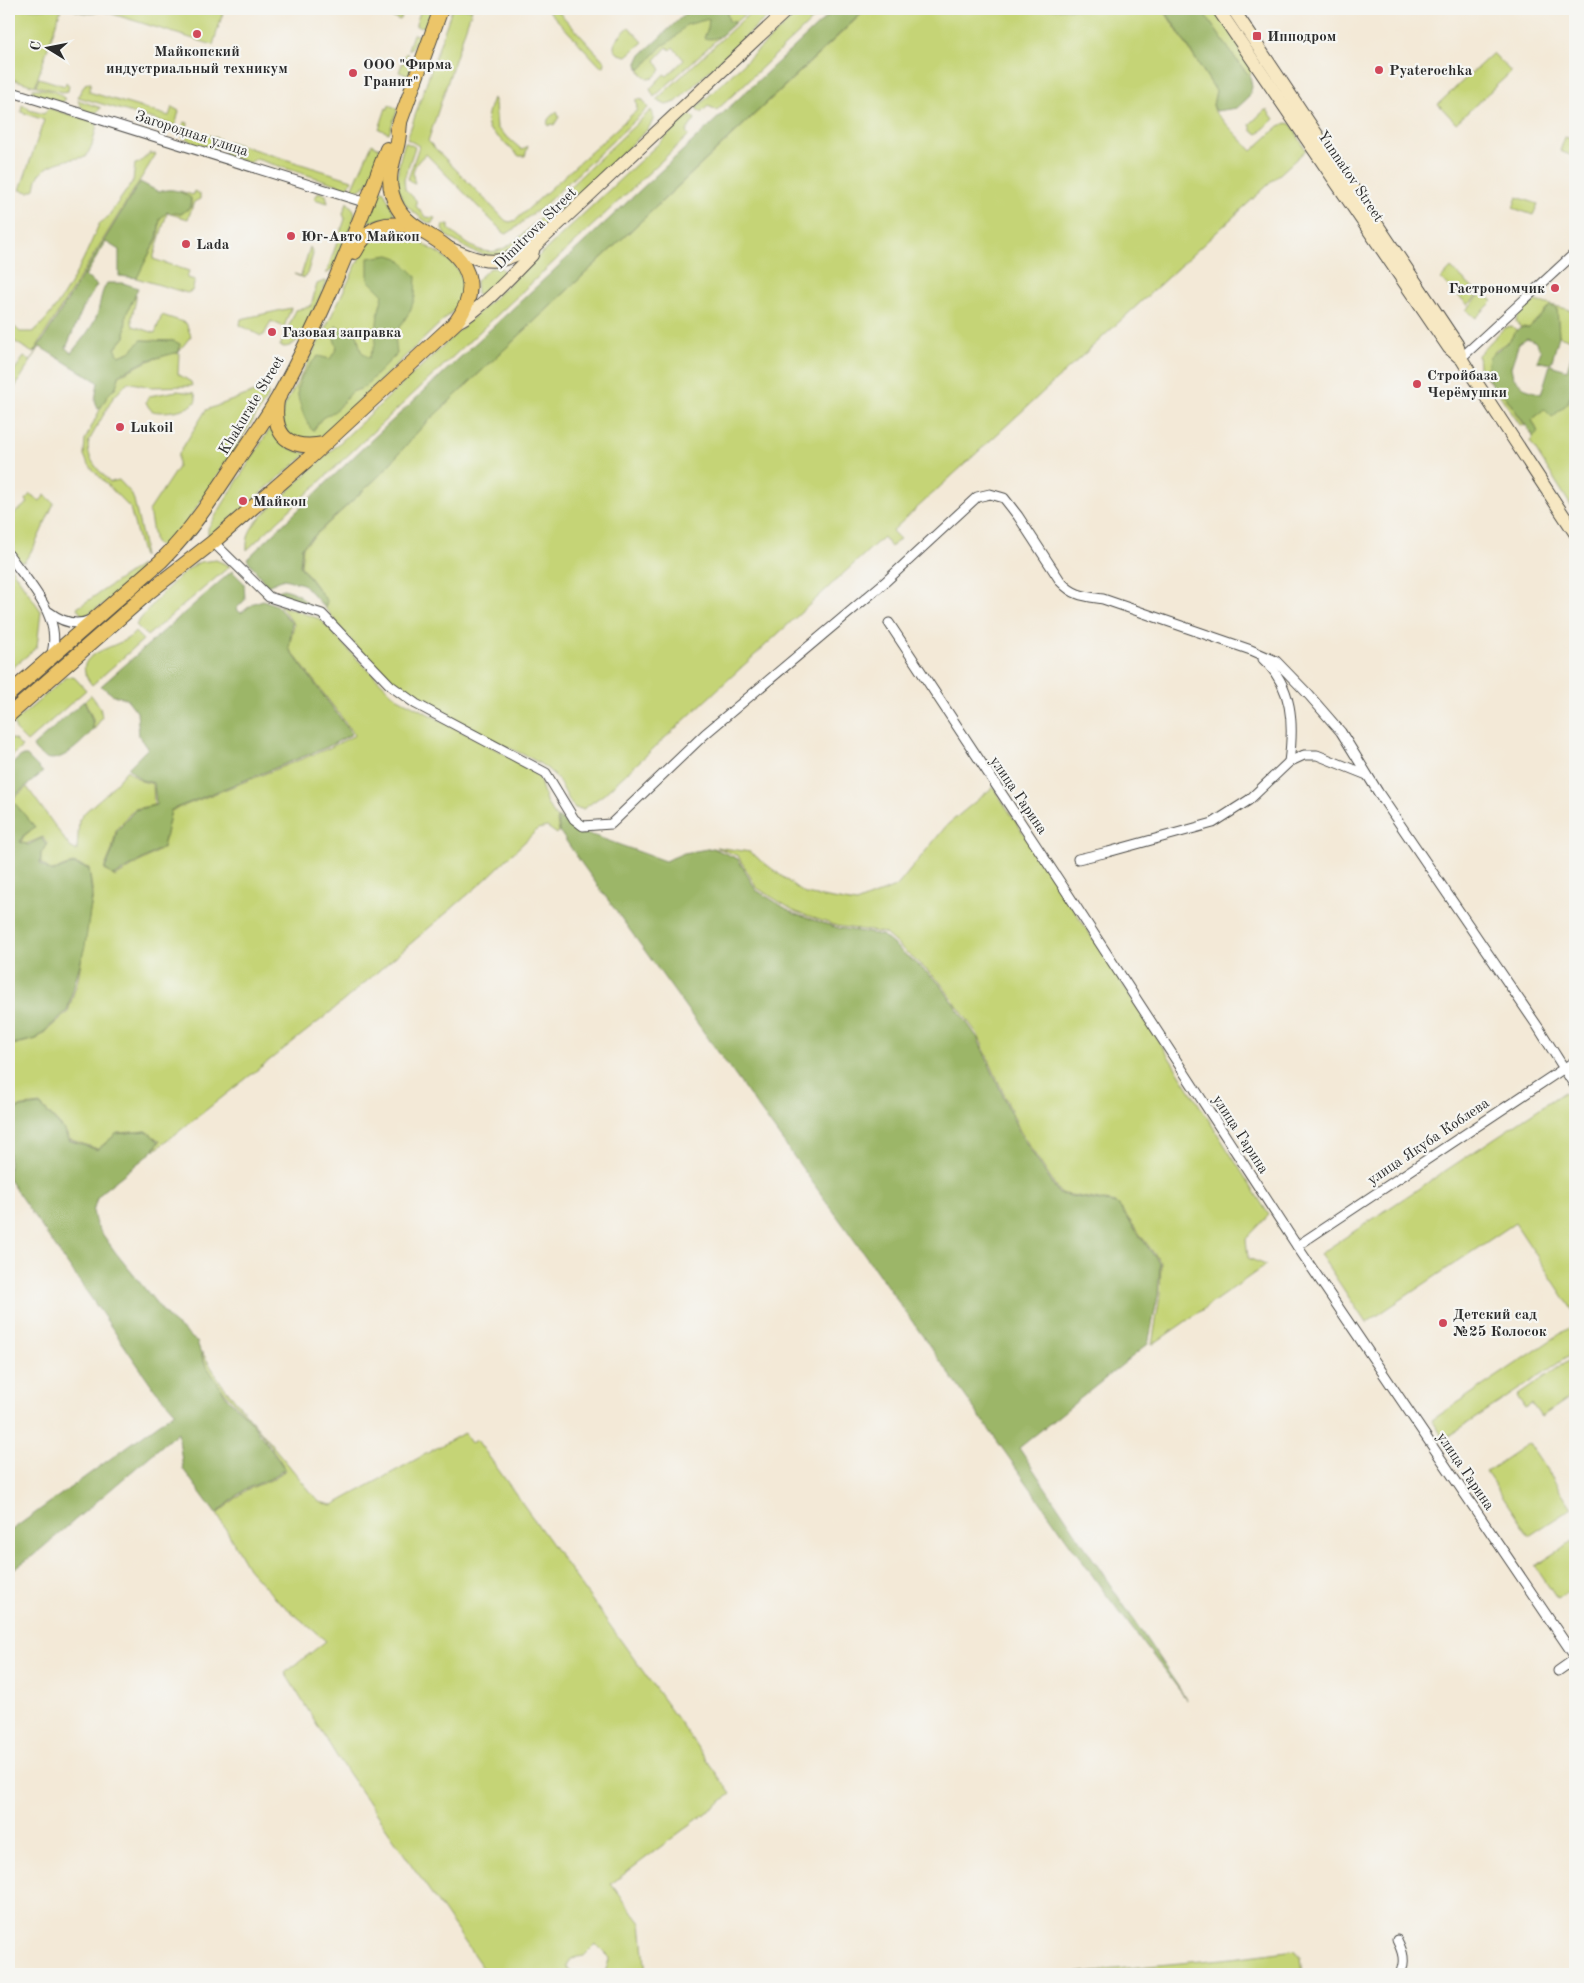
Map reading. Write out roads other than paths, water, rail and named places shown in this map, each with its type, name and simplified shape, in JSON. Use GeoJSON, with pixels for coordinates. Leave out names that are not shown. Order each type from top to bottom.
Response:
{"type":"FeatureCollection","features":[{"type":"Feature","properties":{"kind":"main road","name":"Khakurate Street"},"geometry":{"type":"LineString","coordinates":[[9,694],[180,542],[200,518],[277,400],[308,339],[367,203],[388,146],[400,123],[441,9]]}},
{"type":"Feature","properties":{"kind":"main road","name":"Dimitrova Street"},"geometry":{"type":"LineString","coordinates":[[9,715],[148,592],[213,542],[324,444],[456,322],[464,320],[532,255],[534,248],[788,9]]}},
{"type":"Feature","properties":{"kind":"main road","name":"Yunnatov Street"},"geometry":{"type":"LineString","coordinates":[[1218,9],[1449,348],[1461,358],[1575,533]]}},
{"type":"Feature","properties":{"kind":"main road","name":"Yunnatov Street"},"geometry":{"type":"LineString","coordinates":[[1232,9],[1457,344],[1461,358]]}},
{"type":"Feature","properties":{"kind":"main road"},"geometry":{"type":"LineString","coordinates":[[400,123],[397,146],[391,166],[390,186],[396,203],[405,217],[416,228],[447,247],[469,256],[493,261],[503,260],[534,248]]}},
{"type":"Feature","properties":{"kind":"main road"},"geometry":{"type":"LineString","coordinates":[[337,273],[351,258],[360,241],[370,232],[390,224],[402,224],[416,228]]}},
{"type":"Feature","properties":{"kind":"main road"},"geometry":{"type":"LineString","coordinates":[[447,247],[463,266],[471,284],[464,311],[456,322]]}},
{"type":"Feature","properties":{"kind":"main road"},"geometry":{"type":"LineString","coordinates":[[277,400],[276,423],[286,440],[301,446],[324,444]]}},
{"type":"Feature","properties":{"kind":"street","name":"Загородная улица"},"geometry":{"type":"LineString","coordinates":[[9,91],[367,203]]}},
{"type":"Feature","properties":{"kind":"street"},"geometry":{"type":"LineString","coordinates":[[1461,358],[1575,253]]}},
{"type":"Feature","properties":{"kind":"street"},"geometry":{"type":"LineString","coordinates":[[213,542],[269,598],[322,614],[391,686],[416,704],[546,772],[574,819],[583,826],[611,824],[705,734],[884,583],[977,497],[984,494],[997,494],[1004,498],[1018,516],[1061,582],[1070,591],[1081,596],[1103,599],[1250,650],[1276,661],[1341,732],[1367,775],[1538,1027],[1575,1086]]}},
{"type":"Feature","properties":{"kind":"street"},"geometry":{"type":"LineString","coordinates":[[9,555],[48,612],[54,638],[50,658]]}},
{"type":"Feature","properties":{"kind":"street"},"geometry":{"type":"LineString","coordinates":[[48,612],[61,620],[71,623],[82,623],[88,621],[106,605],[113,602]]}},
{"type":"Feature","properties":{"kind":"street","name":"улица Гарина"},"geometry":{"type":"LineString","coordinates":[[889,623],[1297,1246],[1575,1658]]}},
{"type":"Feature","properties":{"kind":"street"},"geometry":{"type":"LineString","coordinates":[[1250,650],[1264,659],[1275,671],[1286,690],[1291,713],[1292,739],[1289,762]]}},
{"type":"Feature","properties":{"kind":"street"},"geometry":{"type":"LineString","coordinates":[[1078,858],[1108,852],[1213,823],[1249,800],[1289,762],[1304,755],[1317,755],[1367,775]]}},
{"type":"Feature","properties":{"kind":"street","name":"улица Якуба Коблева"},"geometry":{"type":"LineString","coordinates":[[1297,1246],[1575,1060]]}},
{"type":"Feature","properties":{"kind":"street"},"geometry":{"type":"LineString","coordinates":[[1558,1671],[1575,1658]]}},
{"type":"Feature","properties":{"kind":"street"},"geometry":{"type":"LineString","coordinates":[[1397,1940],[1404,1953],[1403,1967],[1400,1974]]}},
{"type":"Feature","properties":{"kind":"place","name":"Майкопский индустриальный техникум"},"geometry":{"type":"Point","coordinates":[197,34]}},
{"type":"Feature","properties":{"kind":"place","name":"Ипподром"},"geometry":{"type":"Point","coordinates":[1257,36]}},
{"type":"Feature","properties":{"kind":"place","name":"Pyaterochka"},"geometry":{"type":"Point","coordinates":[1379,70]}},
{"type":"Feature","properties":{"kind":"place","name":"ООО \"Фирма Гранит\""},"geometry":{"type":"Point","coordinates":[353,73]}},
{"type":"Feature","properties":{"kind":"place","name":"Юг-Авто Майкоп"},"geometry":{"type":"Point","coordinates":[291,236]}},
{"type":"Feature","properties":{"kind":"place","name":"Lada"},"geometry":{"type":"Point","coordinates":[186,244]}},
{"type":"Feature","properties":{"kind":"place","name":"Гастрономчик"},"geometry":{"type":"Point","coordinates":[1555,288]}},
{"type":"Feature","properties":{"kind":"place","name":"Газовая заправка"},"geometry":{"type":"Point","coordinates":[272,332]}},
{"type":"Feature","properties":{"kind":"place","name":"Стройбаза Черёмушки"},"geometry":{"type":"Point","coordinates":[1417,384]}},
{"type":"Feature","properties":{"kind":"place","name":"Lukoil"},"geometry":{"type":"Point","coordinates":[120,427]}},
{"type":"Feature","properties":{"kind":"place","name":"Майкоп"},"geometry":{"type":"Point","coordinates":[243,501]}},
{"type":"Feature","properties":{"kind":"place","name":"Детский сад №25 Колосок"},"geometry":{"type":"Point","coordinates":[1443,1323]}}]}
